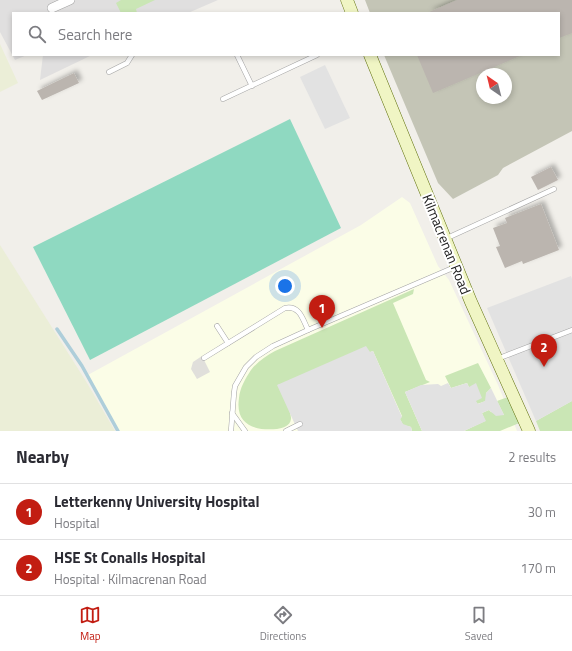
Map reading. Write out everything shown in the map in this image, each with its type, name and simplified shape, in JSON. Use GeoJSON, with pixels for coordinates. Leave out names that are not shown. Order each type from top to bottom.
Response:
{"type":"FeatureCollection","features":[{"type":"Feature","properties":{"kind":"main road"},"geometry":{"type":"LineString","coordinates":[[347,0],[352,12]]}},
{"type":"Feature","properties":{"kind":"main road","name":"Kilmacrenan Road"},"geometry":{"type":"LineString","coordinates":[[370,56],[445,239],[528,431]]}},
{"type":"Feature","properties":{"kind":"street"},"geometry":{"type":"LineString","coordinates":[[52,8],[70,0]]}},
{"type":"Feature","properties":{"kind":"lane"},"geometry":{"type":"LineString","coordinates":[[109,72],[127,63],[131,56]]}},
{"type":"Feature","properties":{"kind":"lane"},"geometry":{"type":"LineString","coordinates":[[237,56],[252,86]]}},
{"type":"Feature","properties":{"kind":"lane"},"geometry":{"type":"LineString","coordinates":[[223,99],[315,56]]}},
{"type":"Feature","properties":{"kind":"lane"},"geometry":{"type":"LineString","coordinates":[[445,239],[554,190]]}},
{"type":"Feature","properties":{"kind":"lane"},"geometry":{"type":"LineString","coordinates":[[231,431],[235,386],[251,361],[267,350],[308,330],[457,266]]}},
{"type":"Feature","properties":{"kind":"lane"},"geometry":{"type":"LineString","coordinates":[[204,358],[281,310],[289,308],[300,312],[308,330]]}},
{"type":"Feature","properties":{"kind":"lane"},"geometry":{"type":"LineString","coordinates":[[218,326],[228,343]]}},
{"type":"Feature","properties":{"kind":"lane"},"geometry":{"type":"LineString","coordinates":[[497,359],[572,330]]}},
{"type":"Feature","properties":{"kind":"lane"},"geometry":{"type":"LineString","coordinates":[[232,413],[245,431]]}},
{"type":"Feature","properties":{"kind":"lane"},"geometry":{"type":"LineString","coordinates":[[286,431],[300,424]]}},
{"type":"Feature","properties":{"kind":"shaded area"},"geometry":{"type":"Polygon","coordinates":[[[0,0],[218,0],[190,12],[12,12],[12,54],[0,32],[0,0]]]}},
{"type":"Feature","properties":{"kind":"shaded area"},"geometry":{"type":"Polygon","coordinates":[[[365,0],[572,0],[572,131],[503,168],[498,175],[453,199],[438,183],[384,56],[560,56],[560,12],[370,12],[365,0]]]}},
{"type":"Feature","properties":{"kind":"shaded area"},"geometry":{"type":"Polygon","coordinates":[[[0,44],[18,83],[0,92],[0,44]]]}},
{"type":"Feature","properties":{"kind":"shaded area"},"geometry":{"type":"Polygon","coordinates":[[[13,56],[25,56],[15,60],[13,56]]]}},
{"type":"Feature","properties":{"kind":"shaded area"},"geometry":{"type":"Polygon","coordinates":[[[43,56],[90,56],[40,80],[43,56]]]}},
{"type":"Feature","properties":{"kind":"shaded area"},"geometry":{"type":"Polygon","coordinates":[[[325,65],[350,118],[325,129],[300,77],[325,65]]]}},
{"type":"Feature","properties":{"kind":"shaded area"},"geometry":{"type":"Polygon","coordinates":[[[402,197],[410,203],[438,266],[449,280],[498,385],[517,431],[119,431],[86,376],[361,225],[402,197]]]}},
{"type":"Feature","properties":{"kind":"shaded area"},"geometry":{"type":"Polygon","coordinates":[[[0,245],[87,383],[115,431],[0,431],[0,245]]]}},
{"type":"Feature","properties":{"kind":"shaded area"},"geometry":{"type":"Polygon","coordinates":[[[571,276],[572,401],[536,421],[487,308],[571,276]]]}},
{"type":"Feature","properties":{"kind":"shaded area"},"geometry":{"type":"Polygon","coordinates":[[[366,346],[370,352],[373,351],[402,417],[400,419],[403,424],[411,427],[412,431],[298,431],[277,385],[366,346]]]}},
{"type":"Feature","properties":{"kind":"shaded area"},"geometry":{"type":"Polygon","coordinates":[[[202,356],[210,372],[197,379],[191,369],[193,362],[202,356]]]}},
{"type":"Feature","properties":{"kind":"shaded area"},"geometry":{"type":"Polygon","coordinates":[[[448,383],[451,388],[467,383],[469,387],[476,383],[482,398],[476,401],[478,404],[485,401],[486,393],[491,388],[504,415],[496,416],[489,410],[482,413],[486,421],[464,431],[422,431],[405,392],[421,385],[438,384],[441,386],[448,383]]]}},
{"type":"Feature","properties":{"kind":"green space"},"geometry":{"type":"Polygon","coordinates":[[[121,0],[155,0],[136,9],[137,12],[120,12],[116,3],[121,0]]]}},
{"type":"Feature","properties":{"kind":"green space"},"geometry":{"type":"Polygon","coordinates":[[[290,119],[341,228],[90,360],[33,247],[290,119]]]}},
{"type":"Feature","properties":{"kind":"green space"},"geometry":{"type":"Polygon","coordinates":[[[414,289],[413,294],[393,303],[426,380],[430,382],[405,392],[422,431],[412,431],[411,427],[403,425],[400,419],[402,416],[373,351],[278,385],[291,416],[289,423],[286,426],[277,429],[260,429],[253,427],[243,420],[238,407],[240,391],[251,370],[262,359],[275,351],[414,289]]]}},
{"type":"Feature","properties":{"kind":"green space"},"geometry":{"type":"Polygon","coordinates":[[[478,363],[491,388],[486,393],[486,401],[477,404],[467,383],[451,388],[445,376],[478,363]]]}},
{"type":"Feature","properties":{"kind":"green space"},"geometry":{"type":"Polygon","coordinates":[[[513,395],[524,421],[500,431],[464,431],[485,421],[482,413],[489,410],[491,412],[504,415],[497,401],[513,395]]]}},
{"type":"Feature","properties":{"kind":"green space"},"geometry":{"type":"Polygon","coordinates":[[[572,401],[572,431],[540,431],[536,421],[572,401]]]}},
{"type":"Feature","properties":{"kind":"building"},"geometry":{"type":"Polygon","coordinates":[[[457,0],[572,0],[572,33],[560,38],[560,12],[429,12],[457,0]]]}},
{"type":"Feature","properties":{"kind":"building"},"geometry":{"type":"Polygon","coordinates":[[[417,56],[520,56],[492,68],[476,68],[476,75],[433,93],[417,56]]]}},
{"type":"Feature","properties":{"kind":"building"},"geometry":{"type":"Polygon","coordinates":[[[74,73],[79,83],[42,100],[37,91],[74,73]]]}},
{"type":"Feature","properties":{"kind":"building"},"geometry":{"type":"Polygon","coordinates":[[[551,167],[558,180],[538,190],[531,177],[551,167]]]}},
{"type":"Feature","properties":{"kind":"building"},"geometry":{"type":"Polygon","coordinates":[[[541,204],[559,250],[523,264],[522,261],[505,268],[496,247],[500,246],[493,228],[507,223],[505,218],[541,204]]]}},
{"type":"Feature","properties":{"kind":"waterway"},"geometry":{"type":"LineString","coordinates":[[57,329],[82,366],[118,431]]}},
{"type":"Feature","properties":{"kind":"place","name":"Letterkenny University Hospital"},"geometry":{"type":"Point","coordinates":[322,328]}},
{"type":"Feature","properties":{"kind":"place","name":"HSE St Conalls Hospital"},"geometry":{"type":"Point","coordinates":[544,367]}}]}
